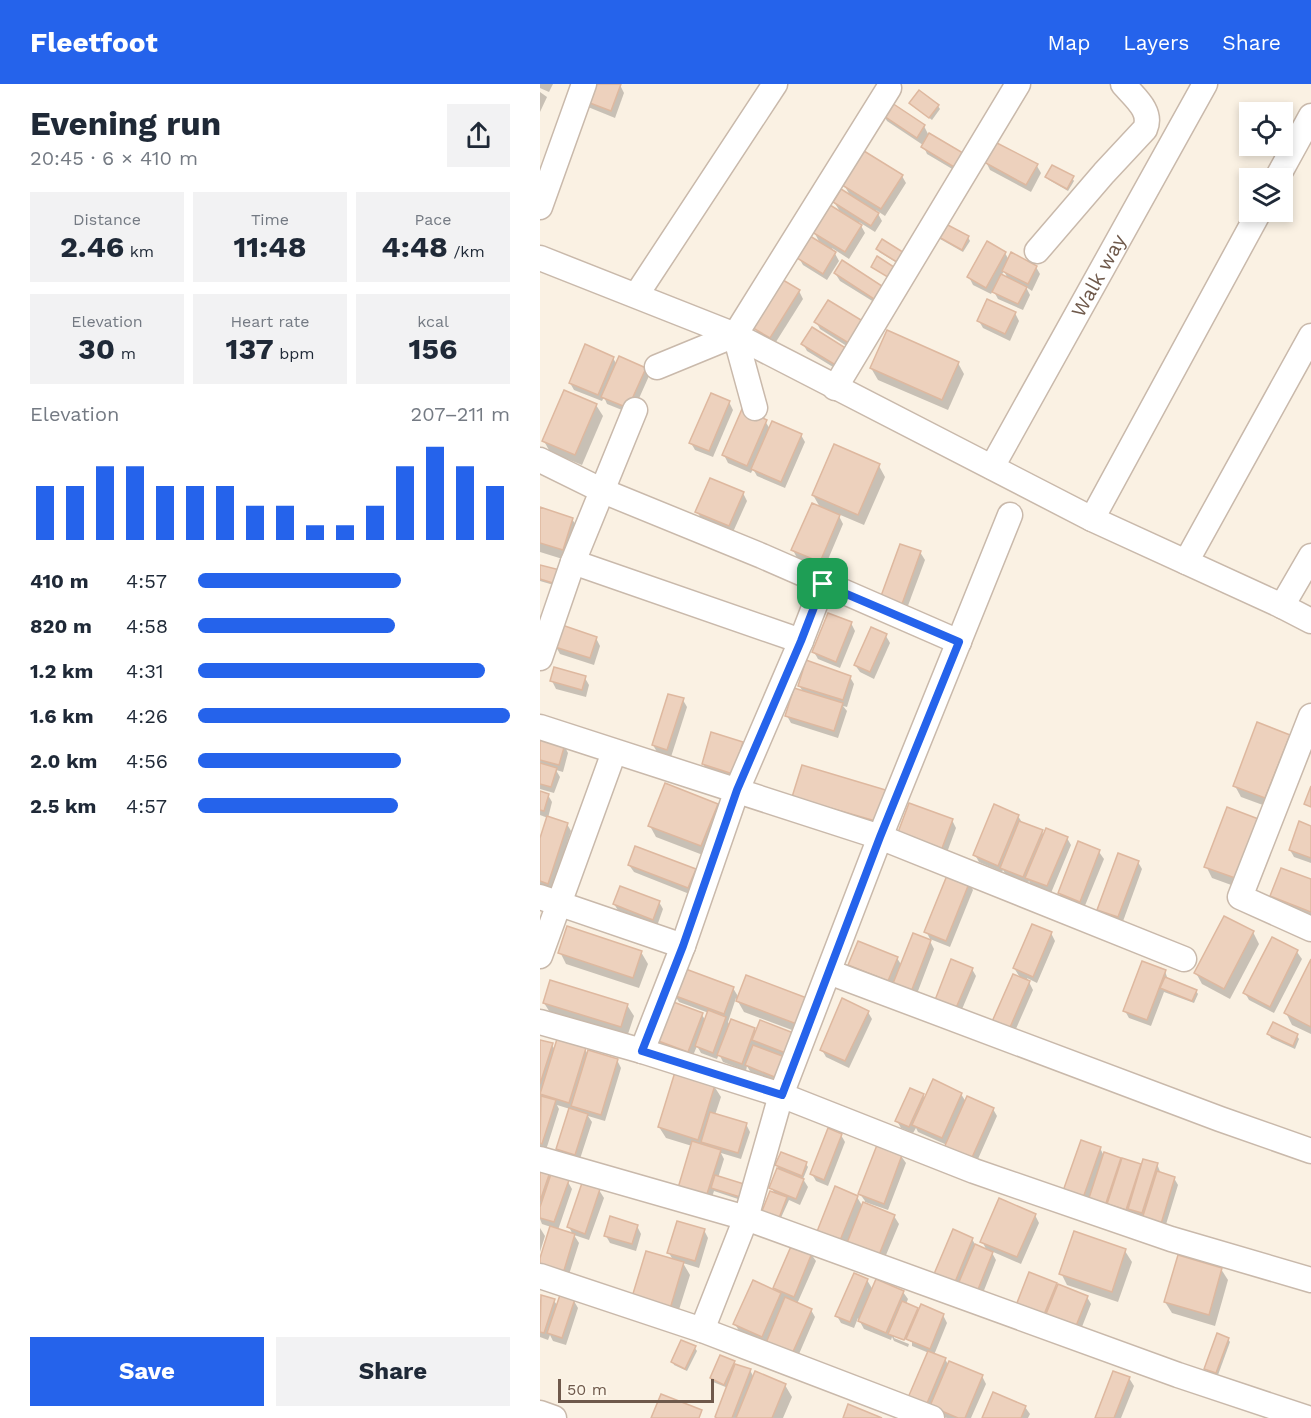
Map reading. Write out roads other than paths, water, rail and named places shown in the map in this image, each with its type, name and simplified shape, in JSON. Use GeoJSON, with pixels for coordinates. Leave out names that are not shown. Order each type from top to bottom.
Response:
{"type":"FeatureCollection","features":[{"type":"Feature","properties":{"kind":"street"},"geometry":{"type":"LineString","coordinates":[[540,207],[584,84]]}},
{"type":"Feature","properties":{"kind":"street"},"geometry":{"type":"LineString","coordinates":[[637,294],[775,84]]}},
{"type":"Feature","properties":{"kind":"street"},"geometry":{"type":"LineString","coordinates":[[835,388],[1018,84]]}},
{"type":"Feature","properties":{"kind":"street"},"geometry":{"type":"LineString","coordinates":[[1037,251],[1145,129],[1148,123],[1146,112],[1123,84]]}},
{"type":"Feature","properties":{"kind":"street","name":"Walk way"},"geometry":{"type":"LineString","coordinates":[[992,468],[1205,84]]}},
{"type":"Feature","properties":{"kind":"street"},"geometry":{"type":"LineString","coordinates":[[657,367],[735,335],[889,88]]}},
{"type":"Feature","properties":{"kind":"street"},"geometry":{"type":"LineString","coordinates":[[1282,168],[1311,116]]}},
{"type":"Feature","properties":{"kind":"street"},"geometry":{"type":"LineString","coordinates":[[1092,519],[1254,222]]}},
{"type":"Feature","properties":{"kind":"street"},"geometry":{"type":"LineString","coordinates":[[540,258],[637,294],[735,335],[1092,519],[1311,621]]}},
{"type":"Feature","properties":{"kind":"street"},"geometry":{"type":"LineString","coordinates":[[735,335],[755,408]]}},
{"type":"Feature","properties":{"kind":"street"},"geometry":{"type":"LineString","coordinates":[[1186,562],[1311,336]]}},
{"type":"Feature","properties":{"kind":"street"},"geometry":{"type":"LineString","coordinates":[[540,658],[573,562],[635,410]]}},
{"type":"Feature","properties":{"kind":"street"},"geometry":{"type":"LineString","coordinates":[[540,460],[603,490],[959,642]]}},
{"type":"Feature","properties":{"kind":"street"},"geometry":{"type":"LineString","coordinates":[[702,1330],[746,1218],[782,1095],[880,837],[1010,515]]}},
{"type":"Feature","properties":{"kind":"street"},"geometry":{"type":"LineString","coordinates":[[1282,606],[1311,556]]}},
{"type":"Feature","properties":{"kind":"street"},"geometry":{"type":"LineString","coordinates":[[573,562],[801,641]]}},
{"type":"Feature","properties":{"kind":"street"},"geometry":{"type":"LineString","coordinates":[[642,1051],[683,946],[737,790],[823,584]]}},
{"type":"Feature","properties":{"kind":"street"},"geometry":{"type":"LineString","coordinates":[[1311,716],[1240,897],[1311,929]]}},
{"type":"Feature","properties":{"kind":"street"},"geometry":{"type":"LineString","coordinates":[[540,728],[880,837],[1184,959]]}},
{"type":"Feature","properties":{"kind":"street"},"geometry":{"type":"LineString","coordinates":[[540,956],[550,900],[614,752]]}},
{"type":"Feature","properties":{"kind":"street"},"geometry":{"type":"LineString","coordinates":[[550,900],[683,946]]}},
{"type":"Feature","properties":{"kind":"street"},"geometry":{"type":"LineString","coordinates":[[829,972],[1311,1151]]}},
{"type":"Feature","properties":{"kind":"street"},"geometry":{"type":"LineString","coordinates":[[540,1022],[782,1095],[974,1171],[1171,1239],[1311,1280]]}},
{"type":"Feature","properties":{"kind":"street"},"geometry":{"type":"LineString","coordinates":[[540,1159],[746,1218],[1167,1371],[1307,1418]]}},
{"type":"Feature","properties":{"kind":"street"},"geometry":{"type":"LineString","coordinates":[[540,1276],[702,1330],[932,1418]]}},
{"type":"Feature","properties":{"kind":"street"},"geometry":{"type":"LineString","coordinates":[[540,1413],[554,1418]]}}]}
